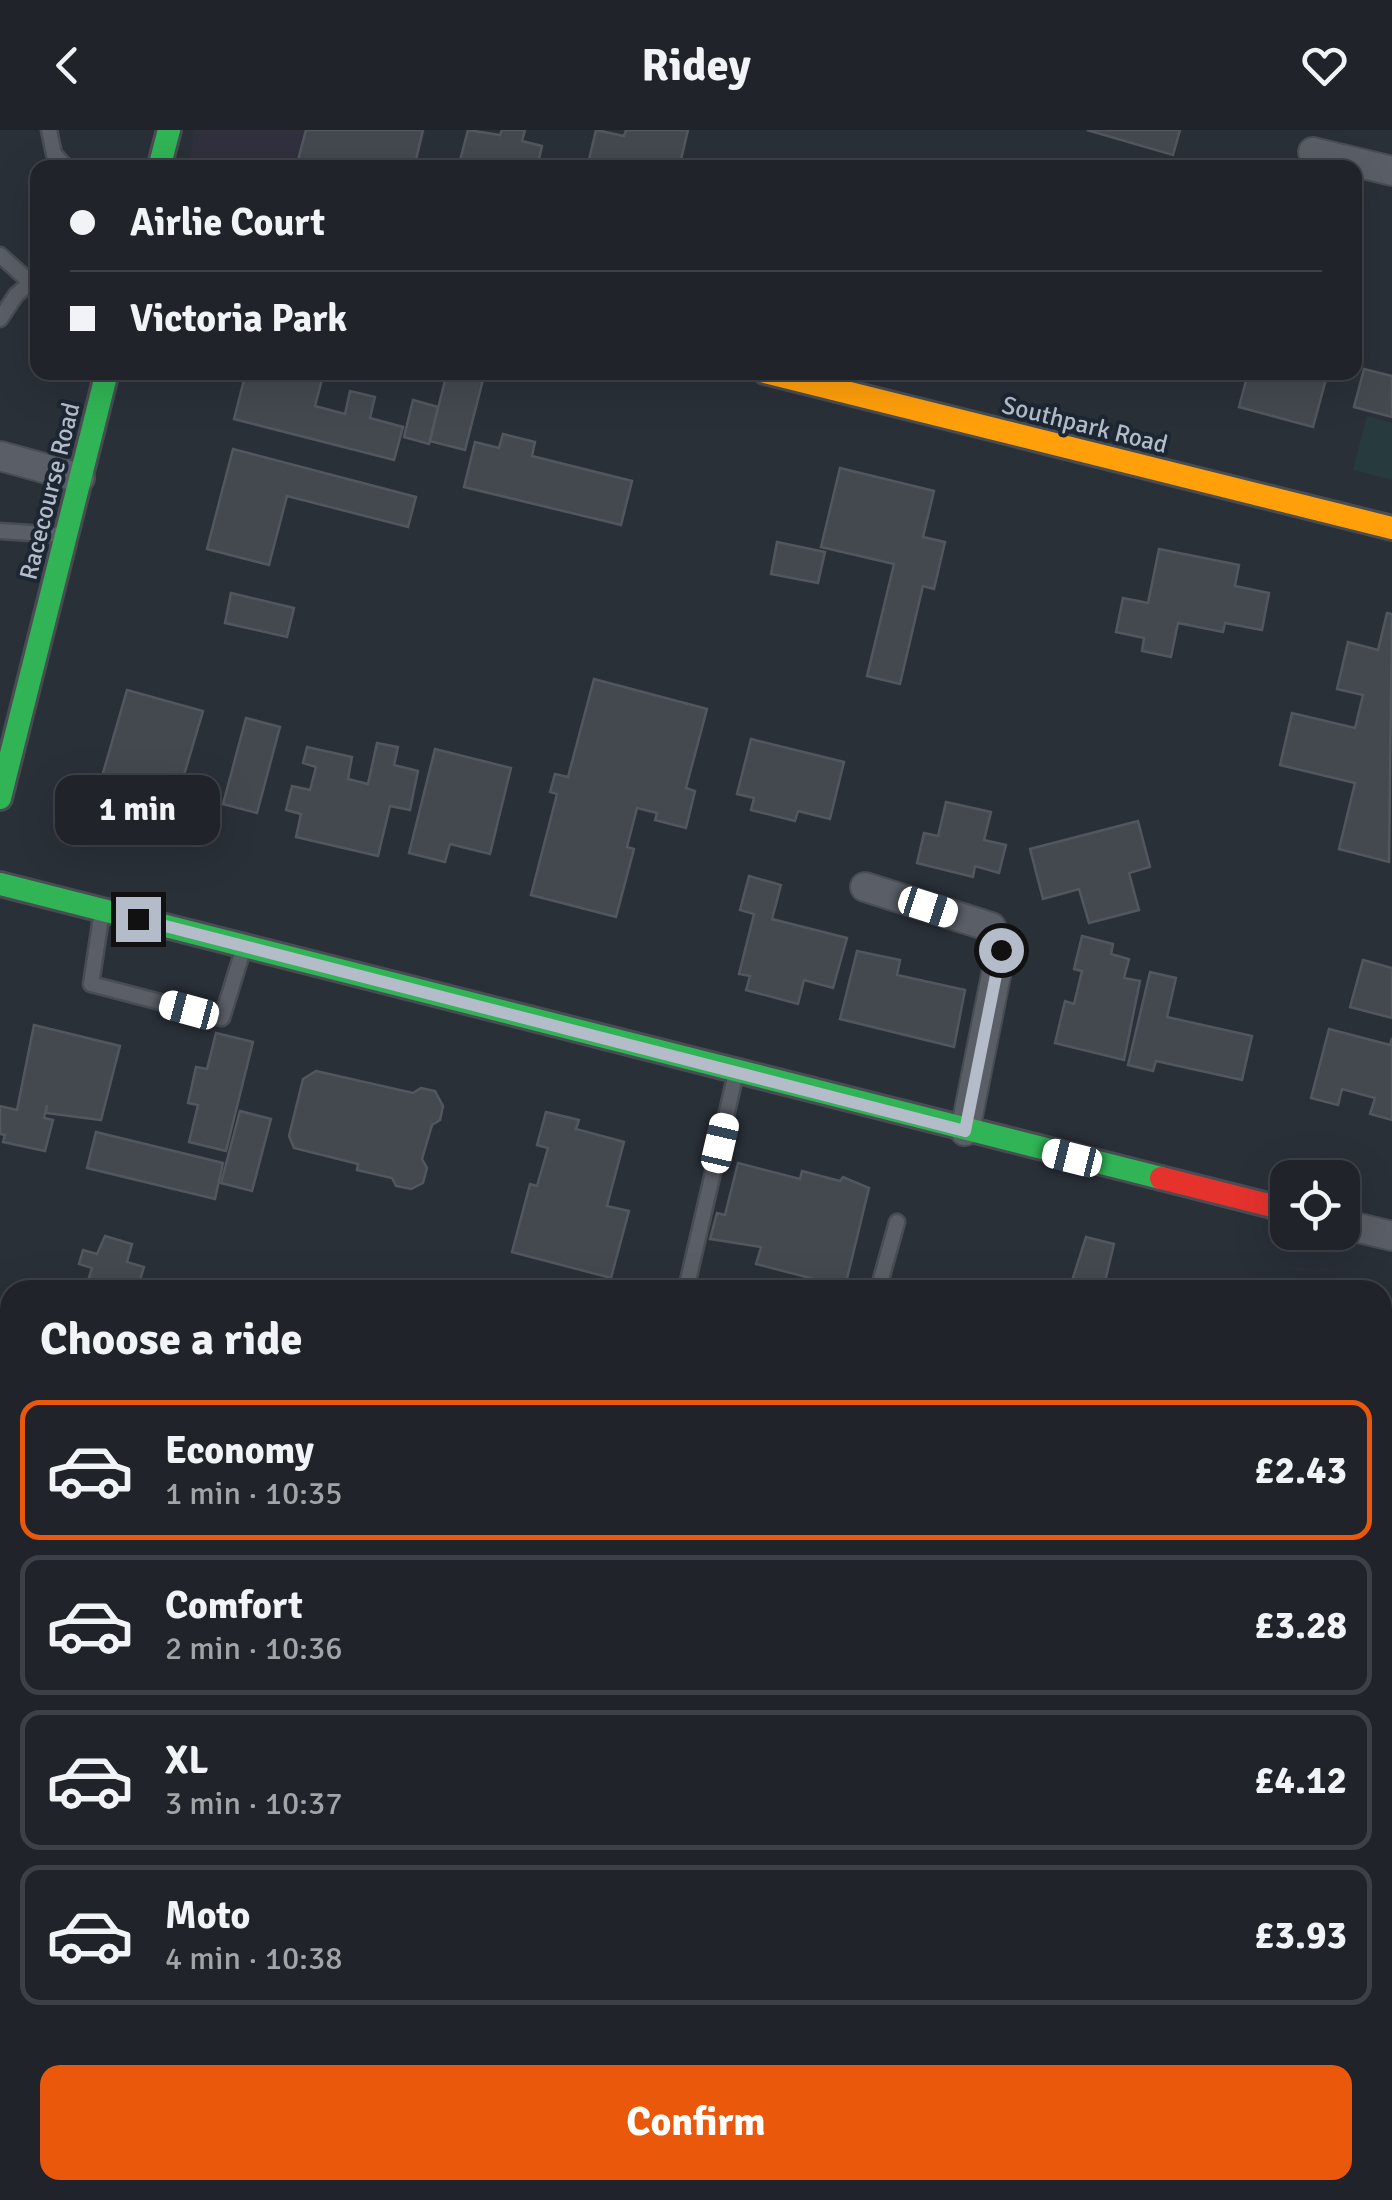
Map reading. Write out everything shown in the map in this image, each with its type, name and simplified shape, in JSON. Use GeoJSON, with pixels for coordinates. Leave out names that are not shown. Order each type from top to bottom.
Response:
{"type":"FeatureCollection","features":[{"type":"Feature","properties":{"kind":"street"},"geometry":{"type":"LineString","coordinates":[[161,160],[169,130]]}},
{"type":"Feature","properties":{"kind":"street"},"geometry":{"type":"LineString","coordinates":[[1313,152],[1346,160]]}},
{"type":"Feature","properties":{"kind":"street"},"geometry":{"type":"LineString","coordinates":[[1362,164],[1392,171]]}},
{"type":"Feature","properties":{"kind":"street","name":"Racecourse Road"},"geometry":{"type":"LineString","coordinates":[[0,798],[6,750],[21,687],[66,536],[105,380]]}},
{"type":"Feature","properties":{"kind":"street","name":"Southpark Road"},"geometry":{"type":"LineString","coordinates":[[797,380],[1392,528]]}},
{"type":"Feature","properties":{"kind":"street"},"geometry":{"type":"LineString","coordinates":[[4,453],[80,478]]}},
{"type":"Feature","properties":{"kind":"street"},"geometry":{"type":"LineString","coordinates":[[0,884],[1270,1206]]}},
{"type":"Feature","properties":{"kind":"street"},"geometry":{"type":"LineString","coordinates":[[864,887],[991,927],[1001,950],[965,1131]]}},
{"type":"Feature","properties":{"kind":"street"},"geometry":{"type":"LineString","coordinates":[[1360,1228],[1392,1236]]}},
{"type":"Feature","properties":{"kind":"lane"},"geometry":{"type":"LineString","coordinates":[[49,130],[54,154],[60,160]]}},
{"type":"Feature","properties":{"kind":"lane"},"geometry":{"type":"LineString","coordinates":[[0,254],[30,276]]}},
{"type":"Feature","properties":{"kind":"lane"},"geometry":{"type":"LineString","coordinates":[[0,320],[30,284]]}},
{"type":"Feature","properties":{"kind":"lane"},"geometry":{"type":"LineString","coordinates":[[0,531],[66,536]]}},
{"type":"Feature","properties":{"kind":"lane"},"geometry":{"type":"LineString","coordinates":[[102,910],[91,984],[222,1018],[244,946]]}},
{"type":"Feature","properties":{"kind":"lane"},"geometry":{"type":"LineString","coordinates":[[688,1280],[736,1072]]}},
{"type":"Feature","properties":{"kind":"lane"},"geometry":{"type":"LineString","coordinates":[[881,1280],[898,1222]]}},
{"type":"Feature","properties":{"kind":"shaded area"},"geometry":{"type":"Polygon","coordinates":[[[194,130],[426,130],[418,160],[190,160],[194,130]]]}},
{"type":"Feature","properties":{"kind":"green space"},"geometry":{"type":"Polygon","coordinates":[[[1367,416],[1392,423],[1392,480],[1353,470],[1367,416]]]}},
{"type":"Feature","properties":{"kind":"building"},"geometry":{"type":"Polygon","coordinates":[[[306,130],[423,130],[416,160],[298,160],[306,130]]]}},
{"type":"Feature","properties":{"kind":"building"},"geometry":{"type":"Polygon","coordinates":[[[468,130],[500,135],[502,130],[525,130],[522,141],[542,146],[539,160],[460,160],[468,130]]]}},
{"type":"Feature","properties":{"kind":"building"},"geometry":{"type":"Polygon","coordinates":[[[596,130],[624,136],[626,130],[688,130],[681,160],[589,160],[596,130]]]}},
{"type":"Feature","properties":{"kind":"building"},"geometry":{"type":"Polygon","coordinates":[[[1087,130],[1180,130],[1173,155],[1087,130]]]}},
{"type":"Feature","properties":{"kind":"building"},"geometry":{"type":"Polygon","coordinates":[[[1364,369],[1392,376],[1392,417],[1354,407],[1364,369]]]}},
{"type":"Feature","properties":{"kind":"building"},"geometry":{"type":"Polygon","coordinates":[[[244,380],[322,380],[315,406],[345,414],[350,391],[375,397],[370,418],[403,427],[394,460],[234,419],[244,380]]]}},
{"type":"Feature","properties":{"kind":"building"},"geometry":{"type":"Polygon","coordinates":[[[445,380],[483,380],[465,450],[430,441],[445,380]]]}},
{"type":"Feature","properties":{"kind":"building"},"geometry":{"type":"Polygon","coordinates":[[[1246,380],[1326,380],[1313,427],[1239,407],[1246,380]]]}},
{"type":"Feature","properties":{"kind":"building"},"geometry":{"type":"Polygon","coordinates":[[[413,400],[438,407],[429,444],[404,437],[413,400]]]}},
{"type":"Feature","properties":{"kind":"building"},"geometry":{"type":"Polygon","coordinates":[[[503,434],[535,442],[532,456],[632,481],[621,525],[464,487],[475,442],[499,448],[503,434]]]}},
{"type":"Feature","properties":{"kind":"building"},"geometry":{"type":"Polygon","coordinates":[[[233,449],[416,497],[408,527],[287,496],[269,565],[207,549],[233,449]]]}},
{"type":"Feature","properties":{"kind":"building"},"geometry":{"type":"Polygon","coordinates":[[[840,468],[934,491],[923,537],[945,542],[934,589],[923,586],[900,684],[867,676],[894,564],[821,547],[840,468]]]}},
{"type":"Feature","properties":{"kind":"building"},"geometry":{"type":"Polygon","coordinates":[[[777,542],[825,552],[818,583],[771,574],[777,542]]]}},
{"type":"Feature","properties":{"kind":"building"},"geometry":{"type":"Polygon","coordinates":[[[1159,549],[1239,565],[1235,586],[1269,593],[1262,630],[1225,623],[1223,632],[1178,623],[1171,657],[1142,651],[1144,638],[1116,632],[1123,598],[1148,603],[1159,549]]]}},
{"type":"Feature","properties":{"kind":"building"},"geometry":{"type":"Polygon","coordinates":[[[231,593],[294,608],[287,637],[225,623],[231,593]]]}},
{"type":"Feature","properties":{"kind":"building"},"geometry":{"type":"Polygon","coordinates":[[[1387,613],[1392,614],[1389,862],[1339,849],[1355,783],[1280,765],[1292,713],[1355,728],[1363,695],[1337,689],[1348,642],[1378,650],[1387,613]]]}},
{"type":"Feature","properties":{"kind":"building"},"geometry":{"type":"Polygon","coordinates":[[[594,679],[707,709],[686,788],[695,791],[686,828],[655,820],[657,813],[637,808],[627,847],[634,849],[616,917],[531,895],[557,794],[550,792],[555,774],[568,777],[594,679]]]}},
{"type":"Feature","properties":{"kind":"building"},"geometry":{"type":"Polygon","coordinates":[[[127,690],[203,711],[176,802],[101,780],[127,690]]]}},
{"type":"Feature","properties":{"kind":"building"},"geometry":{"type":"Polygon","coordinates":[[[246,718],[280,727],[257,813],[223,804],[246,718]]]}},
{"type":"Feature","properties":{"kind":"building"},"geometry":{"type":"Polygon","coordinates":[[[751,739],[844,762],[830,819],[798,811],[795,821],[751,810],[754,798],[737,794],[751,739]]]}},
{"type":"Feature","properties":{"kind":"building"},"geometry":{"type":"Polygon","coordinates":[[[377,743],[398,747],[394,765],[418,771],[410,810],[390,806],[378,856],[296,837],[301,814],[286,810],[292,786],[310,790],[316,767],[303,763],[307,747],[352,757],[348,779],[368,784],[377,743]]]}},
{"type":"Feature","properties":{"kind":"building"},"geometry":{"type":"Polygon","coordinates":[[[435,749],[511,768],[490,854],[450,844],[445,862],[409,853],[435,749]]]}},
{"type":"Feature","properties":{"kind":"building"},"geometry":{"type":"Polygon","coordinates":[[[946,802],[991,812],[984,840],[1006,845],[999,873],[975,866],[973,877],[917,863],[924,833],[938,836],[946,802]]]}},
{"type":"Feature","properties":{"kind":"building"},"geometry":{"type":"Polygon","coordinates":[[[1138,821],[1150,867],[1129,873],[1139,910],[1089,923],[1079,889],[1043,899],[1030,849],[1138,821]]]}},
{"type":"Feature","properties":{"kind":"building"},"geometry":{"type":"Polygon","coordinates":[[[749,876],[781,885],[772,919],[847,938],[833,988],[804,980],[798,1004],[746,990],[750,976],[739,974],[754,914],[740,910],[749,876]]]}},
{"type":"Feature","properties":{"kind":"building"},"geometry":{"type":"Polygon","coordinates":[[[1082,936],[1113,944],[1111,954],[1129,959],[1124,978],[1140,981],[1124,1060],[1055,1043],[1065,1001],[1074,1004],[1082,971],[1074,969],[1082,936]]]}},
{"type":"Feature","properties":{"kind":"building"},"geometry":{"type":"Polygon","coordinates":[[[857,951],[900,960],[897,975],[965,990],[954,1047],[840,1019],[857,951]]]}},
{"type":"Feature","properties":{"kind":"building"},"geometry":{"type":"Polygon","coordinates":[[[1363,960],[1392,968],[1392,1018],[1350,1007],[1363,960]]]}},
{"type":"Feature","properties":{"kind":"building"},"geometry":{"type":"Polygon","coordinates":[[[1150,972],[1176,978],[1167,1017],[1252,1036],[1242,1080],[1156,1061],[1153,1071],[1128,1065],[1150,972]]]}},
{"type":"Feature","properties":{"kind":"building"},"geometry":{"type":"Polygon","coordinates":[[[34,1025],[120,1046],[101,1120],[46,1113],[47,1105],[44,1118],[53,1120],[45,1151],[3,1142],[5,1135],[0,1134],[0,1106],[17,1110],[34,1025]]]}},
{"type":"Feature","properties":{"kind":"building"},"geometry":{"type":"Polygon","coordinates":[[[1329,1029],[1390,1045],[1392,1038],[1392,1120],[1370,1114],[1375,1098],[1342,1089],[1338,1105],[1311,1098],[1329,1029]]]}},
{"type":"Feature","properties":{"kind":"building"},"geometry":{"type":"Polygon","coordinates":[[[216,1033],[253,1042],[226,1151],[189,1142],[198,1105],[188,1103],[196,1067],[207,1069],[216,1033]]]}},
{"type":"Feature","properties":{"kind":"building"},"geometry":{"type":"Polygon","coordinates":[[[316,1071],[413,1093],[421,1088],[435,1091],[443,1106],[440,1120],[432,1125],[422,1159],[427,1168],[423,1183],[411,1189],[396,1186],[392,1178],[357,1170],[358,1164],[294,1148],[289,1136],[303,1079],[316,1071]]]}},
{"type":"Feature","properties":{"kind":"building"},"geometry":{"type":"Polygon","coordinates":[[[240,1111],[271,1119],[252,1191],[221,1183],[240,1111]]]}},
{"type":"Feature","properties":{"kind":"building"},"geometry":{"type":"Polygon","coordinates":[[[546,1112],[579,1120],[576,1129],[624,1142],[607,1206],[629,1211],[611,1278],[512,1252],[530,1184],[537,1186],[548,1148],[537,1145],[546,1112]]]}},
{"type":"Feature","properties":{"kind":"building"},"geometry":{"type":"Polygon","coordinates":[[[96,1132],[223,1163],[215,1199],[87,1168],[96,1132]]]}},
{"type":"Feature","properties":{"kind":"building"},"geometry":{"type":"Polygon","coordinates":[[[738,1163],[800,1179],[802,1171],[840,1181],[843,1177],[869,1188],[847,1280],[814,1280],[756,1264],[761,1247],[710,1239],[717,1213],[725,1215],[738,1163]]]}},
{"type":"Feature","properties":{"kind":"building"},"geometry":{"type":"Polygon","coordinates":[[[105,1236],[132,1244],[127,1262],[144,1267],[140,1280],[88,1280],[92,1268],[79,1264],[83,1250],[97,1254],[105,1236]]]}},
{"type":"Feature","properties":{"kind":"building"},"geometry":{"type":"Polygon","coordinates":[[[1086,1237],[1114,1244],[1105,1280],[1072,1280],[1086,1237]]]}},
{"type":"Feature","properties":{"kind":"traffic: fast"},"geometry":{"type":"LineString","coordinates":[[161,160],[169,130]]}},
{"type":"Feature","properties":{"kind":"traffic: fast"},"geometry":{"type":"LineString","coordinates":[[0,798],[105,380]]}},
{"type":"Feature","properties":{"kind":"traffic: fast"},"geometry":{"type":"LineString","coordinates":[[0,884],[1161,1178]]}},
{"type":"Feature","properties":{"kind":"traffic: slow"},"geometry":{"type":"LineString","coordinates":[[797,380],[1392,528]]}},
{"type":"Feature","properties":{"kind":"traffic: jam"},"geometry":{"type":"LineString","coordinates":[[1161,1178],[1270,1205]]}},
{"type":"Feature","properties":{"kind":"route"},"geometry":{"type":"LineString","coordinates":[[138,919],[965,1131],[1001,950]]}}]}
